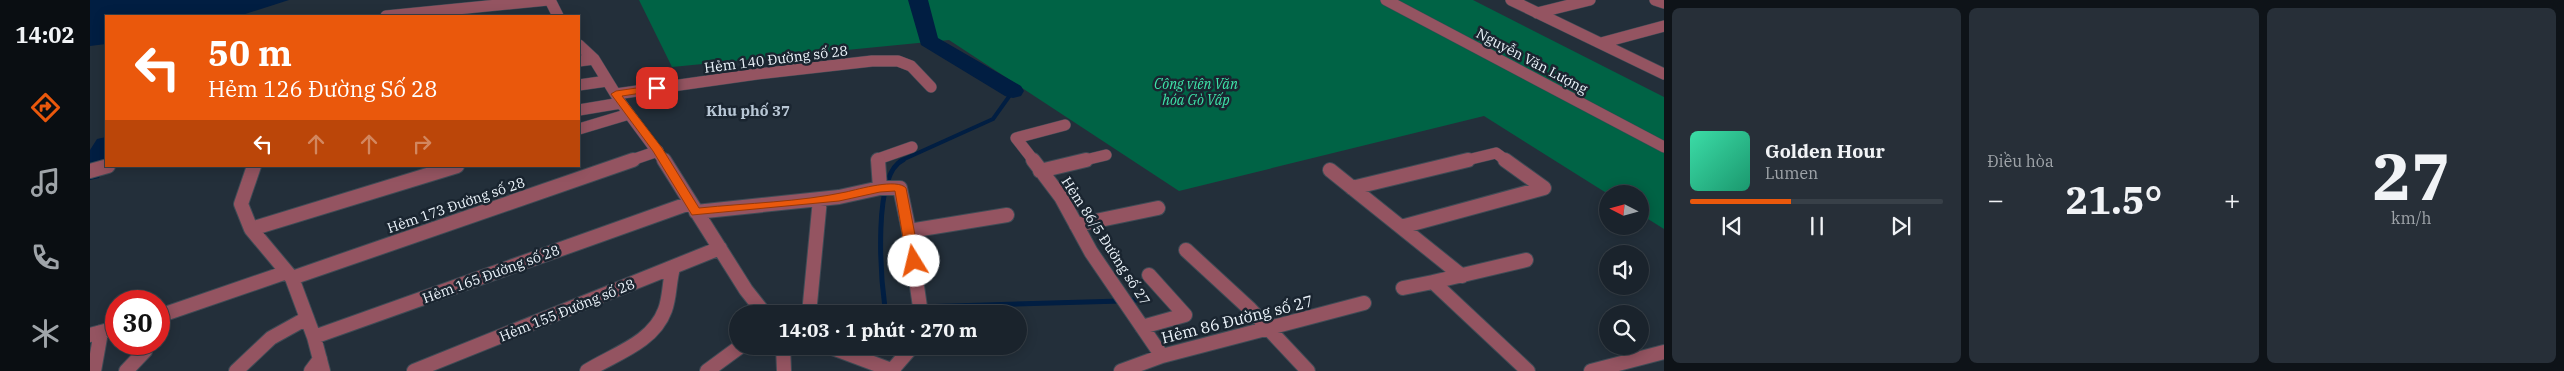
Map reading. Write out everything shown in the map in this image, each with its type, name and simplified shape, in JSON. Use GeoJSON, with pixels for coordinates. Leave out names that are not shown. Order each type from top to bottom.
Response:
{"type":"FeatureCollection","features":[{"type":"Feature","properties":{"kind":"street"},"geometry":{"type":"LineString","coordinates":[[458,0],[467,8]]}},
{"type":"Feature","properties":{"kind":"street"},"geometry":{"type":"LineString","coordinates":[[396,15],[549,0],[557,15]]}},
{"type":"Feature","properties":{"kind":"street","name":"Nguyễn Văn Lượng"},"geometry":{"type":"LineString","coordinates":[[1386,0],[1664,147]]}},
{"type":"Feature","properties":{"kind":"street"},"geometry":{"type":"LineString","coordinates":[[1511,0],[1664,74]]}},
{"type":"Feature","properties":{"kind":"street"},"geometry":{"type":"LineString","coordinates":[[1537,12],[1590,0]]}},
{"type":"Feature","properties":{"kind":"street"},"geometry":{"type":"LineString","coordinates":[[1655,0],[1664,3]]}},
{"type":"Feature","properties":{"kind":"street"},"geometry":{"type":"LineString","coordinates":[[1601,43],[1664,26]]}},
{"type":"Feature","properties":{"kind":"street"},"geometry":{"type":"LineString","coordinates":[[580,46],[594,59],[622,104],[658,150],[693,208],[746,290],[758,305]]}},
{"type":"Feature","properties":{"kind":"street"},"geometry":{"type":"LineString","coordinates":[[580,61],[594,59]]}},
{"type":"Feature","properties":{"kind":"street","name":"Hẻm 140 Đường số 28"},"geometry":{"type":"LineString","coordinates":[[622,104],[757,74],[872,61],[898,61],[910,66],[931,87]]}},
{"type":"Feature","properties":{"kind":"street"},"geometry":{"type":"LineString","coordinates":[[580,85],[607,81]]}},
{"type":"Feature","properties":{"kind":"street"},"geometry":{"type":"LineString","coordinates":[[580,110],[622,104]]}},
{"type":"Feature","properties":{"kind":"street"},"geometry":{"type":"LineString","coordinates":[[580,128],[622,104]]}},
{"type":"Feature","properties":{"kind":"street","name":"Hẻm 86/5 Đường số 27"},"geometry":{"type":"LineString","coordinates":[[1065,125],[1016,138],[1061,197],[1091,252],[1162,356]]}},
{"type":"Feature","properties":{"kind":"street"},"geometry":{"type":"LineString","coordinates":[[880,188],[878,159],[912,147]]}},
{"type":"Feature","properties":{"kind":"street","name":"Hẻm 173 Đường số 28"},"geometry":{"type":"LineString","coordinates":[[170,313],[289,275],[658,150]]}},
{"type":"Feature","properties":{"kind":"street"},"geometry":{"type":"LineString","coordinates":[[1352,188],[1496,153],[1544,188],[1401,227]]}},
{"type":"Feature","properties":{"kind":"street"},"geometry":{"type":"LineString","coordinates":[[1040,171],[1106,155]]}},
{"type":"Feature","properties":{"kind":"street"},"geometry":{"type":"LineString","coordinates":[[90,171],[105,167]]}},
{"type":"Feature","properties":{"kind":"street"},"geometry":{"type":"LineString","coordinates":[[254,167],[241,204],[251,229],[289,275],[314,337],[318,367]]}},
{"type":"Feature","properties":{"kind":"street"},"geometry":{"type":"LineString","coordinates":[[251,229],[454,167]]}},
{"type":"Feature","properties":{"kind":"street"},"geometry":{"type":"LineString","coordinates":[[1330,170],[1462,276]]}},
{"type":"Feature","properties":{"kind":"street","name":"Hẻm 165 Đường số 28"},"geometry":{"type":"LineString","coordinates":[[314,337],[693,208],[820,199],[880,188],[900,188],[909,231]]}},
{"type":"Feature","properties":{"kind":"street"},"geometry":{"type":"LineString","coordinates":[[811,305],[820,199]]}},
{"type":"Feature","properties":{"kind":"street"},"geometry":{"type":"LineString","coordinates":[[1076,225],[1158,208]]}},
{"type":"Feature","properties":{"kind":"street"},"geometry":{"type":"LineString","coordinates":[[920,305],[909,231],[1007,215]]}},
{"type":"Feature","properties":{"kind":"street","name":"Hẻm 155 Đường số 28"},"geometry":{"type":"LineString","coordinates":[[414,371],[720,248]]}},
{"type":"Feature","properties":{"kind":"street"},"geometry":{"type":"LineString","coordinates":[[1186,250],[1268,329],[1308,371]]}},
{"type":"Feature","properties":{"kind":"street"},"geometry":{"type":"LineString","coordinates":[[1403,288],[1526,260]]}},
{"type":"Feature","properties":{"kind":"street"},"geometry":{"type":"LineString","coordinates":[[586,371],[633,346],[654,331],[665,309],[673,268]]}},
{"type":"Feature","properties":{"kind":"street"},"geometry":{"type":"LineString","coordinates":[[1142,327],[1185,315],[1150,275]]}},
{"type":"Feature","properties":{"kind":"street"},"geometry":{"type":"LineString","coordinates":[[1433,282],[1528,371]]}},
{"type":"Feature","properties":{"kind":"street","name":"Hẻm 86 Đường số 27"},"geometry":{"type":"LineString","coordinates":[[1121,371],[1162,356],[1364,303]]}},
{"type":"Feature","properties":{"kind":"street"},"geometry":{"type":"LineString","coordinates":[[236,371],[272,338],[307,318]]}},
{"type":"Feature","properties":{"kind":"street"},"geometry":{"type":"LineString","coordinates":[[94,371],[102,332]]}},
{"type":"Feature","properties":{"kind":"street"},"geometry":{"type":"LineString","coordinates":[[1591,371],[1664,352]]}},
{"type":"Feature","properties":{"kind":"street"},"geometry":{"type":"LineString","coordinates":[[126,371],[141,355]]}},
{"type":"Feature","properties":{"kind":"street"},"geometry":{"type":"LineString","coordinates":[[707,371],[729,355]]}},
{"type":"Feature","properties":{"kind":"street"},"geometry":{"type":"LineString","coordinates":[[783,355],[784,371]]}},
{"type":"Feature","properties":{"kind":"street"},"geometry":{"type":"LineString","coordinates":[[852,355],[893,370],[906,355]]}},
{"type":"Feature","properties":{"kind":"green space","name":"Công viên Văn hóa Gò Vấp"},"geometry":{"type":"Polygon","coordinates":[[[639,0],[1473,0],[1664,97],[1664,229],[1649,220],[1649,185],[1599,185],[1599,188],[1484,116],[1179,191],[949,40],[672,67],[639,0]]]}},
{"type":"Feature","properties":{"kind":"water"},"geometry":{"type":"Polygon","coordinates":[[[90,0],[289,0],[242,15],[105,15],[105,44],[90,46],[90,0]]]}},
{"type":"Feature","properties":{"kind":"waterway"},"geometry":{"type":"LineString","coordinates":[[918,0],[928,41],[1013,91]]}},
{"type":"Feature","properties":{"kind":"waterway"},"geometry":{"type":"LineString","coordinates":[[900,161],[993,119],[1013,91]]}},
{"type":"Feature","properties":{"kind":"waterway"},"geometry":{"type":"LineString","coordinates":[[90,172],[105,146]]}},
{"type":"Feature","properties":{"kind":"waterway"},"geometry":{"type":"LineString","coordinates":[[903,160],[893,169],[883,205],[881,252],[885,308],[1121,301]]}},
{"type":"Feature","properties":{"kind":"waterway"},"geometry":{"type":"LineString","coordinates":[[1128,300],[1142,300]]}},
{"type":"Feature","properties":{"kind":"district","name":"Khu phố 37"},"geometry":{"type":"Point","coordinates":[748,110]}},
{"type":"Feature","properties":{"kind":"route"},"geometry":{"type":"LineString","coordinates":[[657,88],[616,94],[621,104],[658,150],[696,212],[839,197],[869,192],[880,188],[900,188],[914,261]]}}]}
